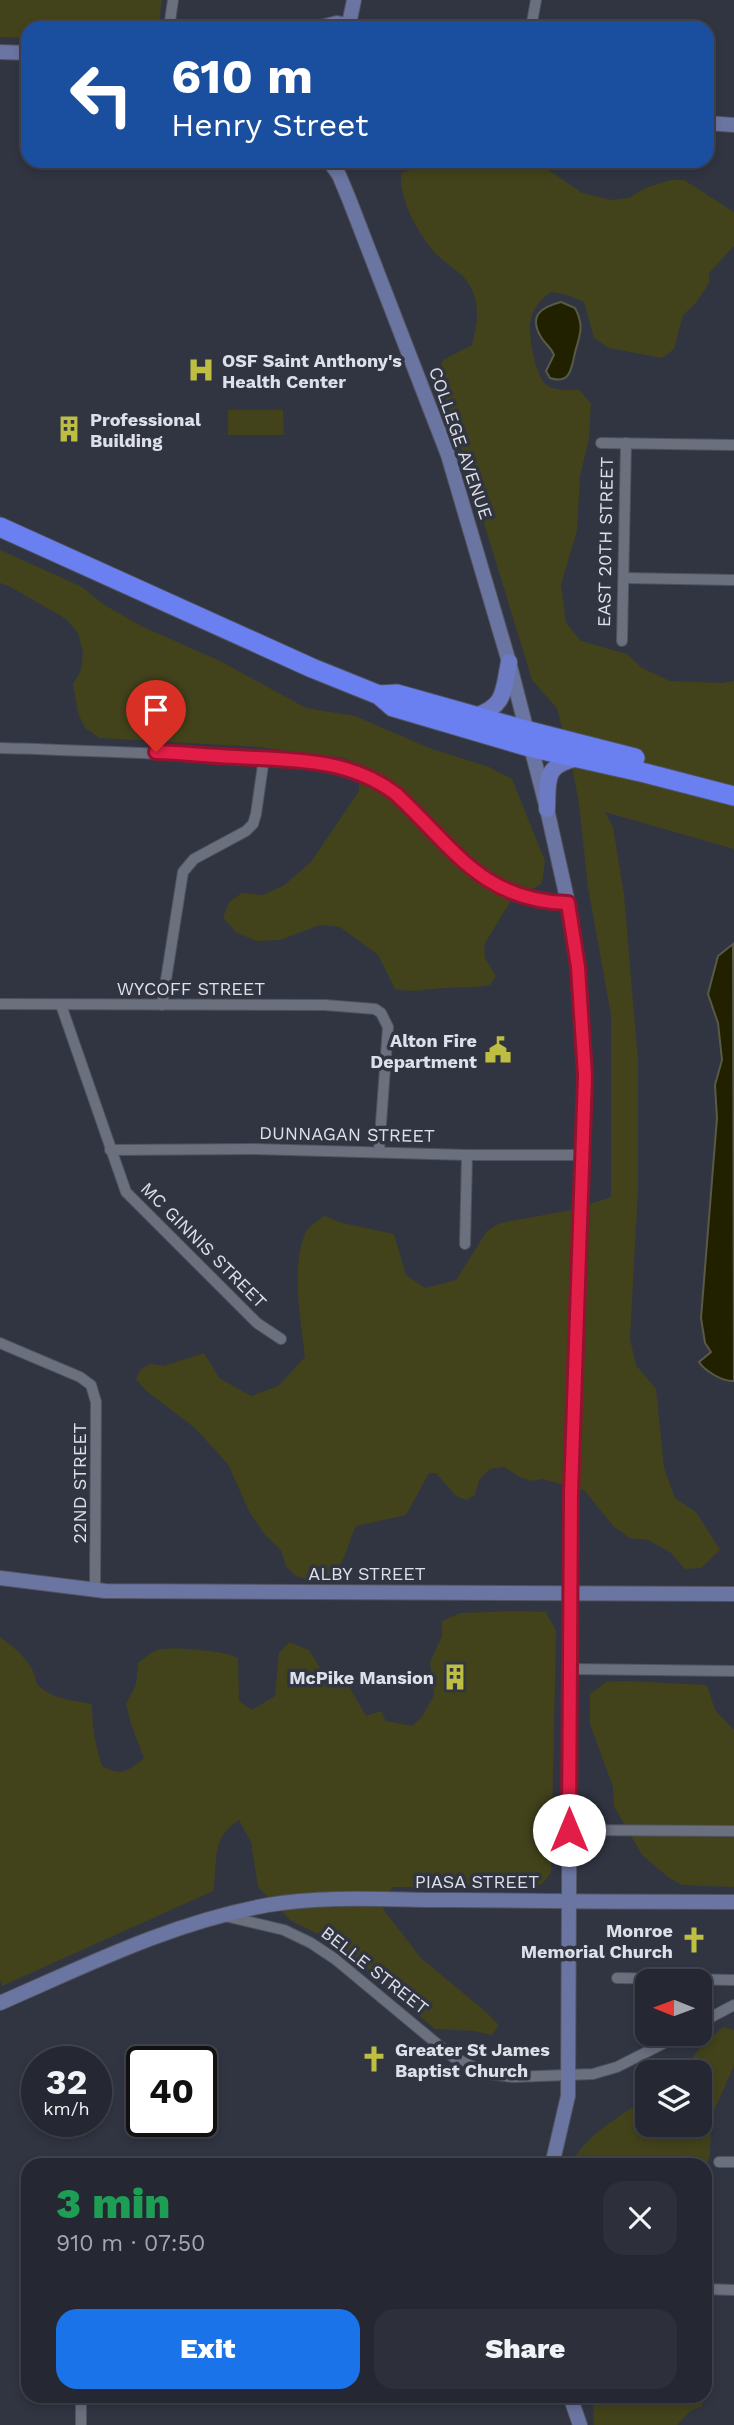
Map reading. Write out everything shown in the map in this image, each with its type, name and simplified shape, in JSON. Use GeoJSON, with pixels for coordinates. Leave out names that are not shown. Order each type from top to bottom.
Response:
{"type":"FeatureCollection","features":[{"type":"Feature","properties":{"kind":"highway"},"geometry":{"type":"LineString","coordinates":[[0,527],[312,668],[379,695],[393,708],[734,784]]}},
{"type":"Feature","properties":{"kind":"highway"},"geometry":{"type":"LineString","coordinates":[[379,695],[397,694],[475,716],[579,758],[734,796]]}},
{"type":"Feature","properties":{"kind":"main road"},"geometry":{"type":"LineString","coordinates":[[475,716],[495,707],[501,700],[509,662]]}},
{"type":"Feature","properties":{"kind":"main road"},"geometry":{"type":"LineString","coordinates":[[547,809],[550,772],[557,764],[579,758]]}},
{"type":"Feature","properties":{"kind":"street"},"geometry":{"type":"LineString","coordinates":[[170,21],[173,0]]}},
{"type":"Feature","properties":{"kind":"street"},"geometry":{"type":"LineString","coordinates":[[354,0],[356,21]]}},
{"type":"Feature","properties":{"kind":"street"},"geometry":{"type":"LineString","coordinates":[[532,21],[536,0]]}},
{"type":"Feature","properties":{"kind":"street"},"geometry":{"type":"LineString","coordinates":[[0,52],[21,53]]}},
{"type":"Feature","properties":{"kind":"street"},"geometry":{"type":"LineString","coordinates":[[714,124],[734,125]]}},
{"type":"Feature","properties":{"kind":"street","name":"COLLEGE AVENUE"},"geometry":{"type":"LineString","coordinates":[[334,168],[448,455],[509,662],[527,739]]}},
{"type":"Feature","properties":{"kind":"street"},"geometry":{"type":"LineString","coordinates":[[339,175],[342,168]]}},
{"type":"Feature","properties":{"kind":"street"},"geometry":{"type":"LineString","coordinates":[[601,443],[734,445]]}},
{"type":"Feature","properties":{"kind":"street","name":"EAST 20TH STREET"},"geometry":{"type":"LineString","coordinates":[[622,641],[626,443]]}},
{"type":"Feature","properties":{"kind":"street"},"geometry":{"type":"LineString","coordinates":[[625,578],[734,580]]}},
{"type":"Feature","properties":{"kind":"street"},"geometry":{"type":"LineString","coordinates":[[527,739],[547,809],[568,903],[585,1038],[570,1593],[567,2075],[566,2107],[554,2158]]}},
{"type":"Feature","properties":{"kind":"street"},"geometry":{"type":"LineString","coordinates":[[0,748],[264,758],[324,763],[370,777],[396,794],[485,880],[512,894],[534,901],[568,903]]}},
{"type":"Feature","properties":{"kind":"street"},"geometry":{"type":"LineString","coordinates":[[162,1005],[183,872],[194,859],[246,831],[253,824],[257,814],[264,758]]}},
{"type":"Feature","properties":{"kind":"street","name":"WYCOFF STREET"},"geometry":{"type":"LineString","coordinates":[[0,1004],[367,1007],[381,1013],[388,1027],[379,1152]]}},
{"type":"Feature","properties":{"kind":"street","name":"MC GINNIS STREET"},"geometry":{"type":"LineString","coordinates":[[61,1004],[121,1182],[133,1201],[257,1323],[281,1339]]}},
{"type":"Feature","properties":{"kind":"street","name":"DUNNAGAN STREET"},"geometry":{"type":"LineString","coordinates":[[110,1150],[254,1149],[467,1155],[583,1155]]}},
{"type":"Feature","properties":{"kind":"street"},"geometry":{"type":"LineString","coordinates":[[465,1244],[467,1155]]}},
{"type":"Feature","properties":{"kind":"street","name":"22ND STREET"},"geometry":{"type":"LineString","coordinates":[[0,1343],[85,1380],[94,1392],[97,1412],[95,1590]]}},
{"type":"Feature","properties":{"kind":"street","name":"ALBY STREET"},"geometry":{"type":"LineString","coordinates":[[0,1578],[95,1590],[734,1594]]}},
{"type":"Feature","properties":{"kind":"street"},"geometry":{"type":"LineString","coordinates":[[570,1669],[734,1671]]}},
{"type":"Feature","properties":{"kind":"street"},"geometry":{"type":"LineString","coordinates":[[569,1830],[734,1831]]}},
{"type":"Feature","properties":{"kind":"street","name":"PIASA STREET"},"geometry":{"type":"LineString","coordinates":[[220,1915],[267,1905],[311,1901],[734,1902]]}},
{"type":"Feature","properties":{"kind":"street"},"geometry":{"type":"LineString","coordinates":[[0,2003],[156,1936],[220,1915]]}},
{"type":"Feature","properties":{"kind":"street","name":"BELLE STREET"},"geometry":{"type":"LineString","coordinates":[[220,1915],[284,1930],[311,1943],[335,1959],[453,2057],[476,2070],[513,2077],[606,2071],[659,2046]]}},
{"type":"Feature","properties":{"kind":"street"},"geometry":{"type":"LineString","coordinates":[[617,1978],[734,1980]]}},
{"type":"Feature","properties":{"kind":"street"},"geometry":{"type":"LineString","coordinates":[[712,2017],[734,2005]]}},
{"type":"Feature","properties":{"kind":"street"},"geometry":{"type":"LineString","coordinates":[[719,2162],[734,2162]]}},
{"type":"Feature","properties":{"kind":"street"},"geometry":{"type":"LineString","coordinates":[[712,2290],[734,2290]]}},
{"type":"Feature","properties":{"kind":"street"},"geometry":{"type":"LineString","coordinates":[[81,2403],[81,2425]]}},
{"type":"Feature","properties":{"kind":"street"},"geometry":{"type":"LineString","coordinates":[[572,2403],[580,2425]]}},
{"type":"Feature","properties":{"kind":"shaded area"},"geometry":{"type":"Polygon","coordinates":[[[0,0],[162,0],[159,21],[21,21],[21,38],[0,37],[0,0]]]}},
{"type":"Feature","properties":{"kind":"shaded area"},"geometry":{"type":"Polygon","coordinates":[[[421,168],[546,168],[582,193],[611,200],[629,198],[645,188],[671,180],[684,180],[734,212],[734,246],[709,273],[709,283],[695,304],[683,315],[674,349],[662,358],[609,348],[594,338],[584,302],[567,295],[551,292],[543,298],[530,323],[534,357],[543,382],[555,389],[580,390],[591,404],[589,439],[580,476],[577,530],[561,585],[566,623],[581,641],[627,654],[642,668],[670,681],[734,681],[734,849],[605,812],[613,827],[624,895],[638,1061],[638,1188],[630,1339],[636,1365],[656,1389],[664,1468],[675,1498],[696,1512],[720,1550],[701,1568],[685,1569],[670,1552],[648,1540],[630,1538],[613,1526],[585,1491],[543,1479],[532,1481],[504,1467],[490,1469],[479,1480],[475,1495],[466,1500],[456,1496],[436,1473],[429,1473],[406,1515],[356,1526],[344,1558],[330,1579],[323,1584],[296,1576],[286,1566],[281,1550],[265,1535],[249,1511],[228,1464],[195,1428],[144,1389],[136,1379],[140,1370],[150,1364],[164,1366],[204,1353],[219,1378],[251,1396],[278,1386],[305,1357],[299,1310],[299,1258],[307,1230],[324,1216],[342,1223],[394,1234],[406,1275],[425,1288],[456,1280],[487,1231],[500,1223],[572,1210],[611,1197],[611,1015],[588,887],[572,766],[557,708],[532,680],[444,392],[440,368],[443,360],[472,345],[477,308],[473,294],[460,273],[431,248],[411,217],[403,193],[402,172],[421,168]]]}},
{"type":"Feature","properties":{"kind":"shaded area"},"geometry":{"type":"Polygon","coordinates":[[[561,302],[575,308],[581,327],[570,372],[565,378],[556,379],[550,378],[546,371],[554,355],[541,337],[536,323],[543,309],[561,302]]]}},
{"type":"Feature","properties":{"kind":"shaded area"},"geometry":{"type":"Polygon","coordinates":[[[228,410],[283,410],[284,435],[228,435],[228,410]]]}},
{"type":"Feature","properties":{"kind":"shaded area"},"geometry":{"type":"Polygon","coordinates":[[[0,550],[82,587],[103,604],[141,626],[220,661],[306,708],[355,716],[429,748],[489,767],[512,779],[545,861],[542,883],[533,889],[519,887],[484,945],[485,958],[496,976],[490,985],[414,991],[395,989],[378,955],[340,927],[320,925],[280,940],[256,941],[236,932],[223,918],[229,902],[242,893],[263,895],[283,886],[311,862],[359,791],[358,764],[343,758],[259,747],[100,738],[85,728],[78,713],[73,684],[81,670],[83,653],[78,633],[66,619],[0,583],[0,550]]]}},
{"type":"Feature","properties":{"kind":"shaded area"},"geometry":{"type":"Polygon","coordinates":[[[733,944],[734,1381],[715,1375],[699,1362],[711,1352],[705,1343],[701,1318],[717,1118],[715,1085],[722,1060],[718,1023],[708,994],[718,956],[733,944]]]}},
{"type":"Feature","properties":{"kind":"shaded area"},"geometry":{"type":"Polygon","coordinates":[[[546,1612],[556,1631],[551,1873],[542,1884],[527,1888],[392,1887],[383,1909],[421,1958],[499,2025],[492,2035],[435,2029],[328,1939],[290,1920],[258,1887],[251,1842],[239,1820],[223,1835],[219,1843],[213,1891],[2,1986],[0,1637],[24,1657],[37,1684],[45,1691],[65,1699],[92,1704],[94,1735],[102,1766],[120,1772],[144,1758],[126,1704],[136,1685],[138,1663],[155,1651],[198,1650],[238,1658],[239,1701],[252,1710],[275,1696],[279,1653],[289,1642],[309,1650],[324,1674],[347,1683],[366,1716],[381,1711],[386,1721],[412,1726],[422,1717],[434,1695],[430,1662],[442,1636],[442,1621],[460,1613],[546,1612]]]}},
{"type":"Feature","properties":{"kind":"shaded area"},"geometry":{"type":"Polygon","coordinates":[[[606,1682],[707,1685],[715,1710],[734,1730],[734,1887],[682,1885],[668,1877],[642,1855],[614,1806],[613,1787],[590,1724],[590,1694],[606,1682]]]}},
{"type":"Feature","properties":{"kind":"shaded area"},"geometry":{"type":"Polygon","coordinates":[[[723,2027],[734,2030],[734,2066],[712,2115],[712,2060],[691,2060],[702,2046],[712,2046],[712,2037],[723,2027]]]}},
{"type":"Feature","properties":{"kind":"shaded area"},"geometry":{"type":"Polygon","coordinates":[[[635,2106],[635,2137],[710,2137],[709,2158],[576,2158],[593,2136],[635,2106]]]}},
{"type":"Feature","properties":{"kind":"shaded area"},"geometry":{"type":"Polygon","coordinates":[[[593,2403],[703,2403],[690,2411],[677,2425],[594,2425],[593,2403]]]}},
{"type":"Feature","properties":{"kind":"place","name":"OSF Saint Anthony's Health Center"},"geometry":{"type":"Point","coordinates":[201,370]}},
{"type":"Feature","properties":{"kind":"place","name":"Professional Building"},"geometry":{"type":"Point","coordinates":[69,429]}},
{"type":"Feature","properties":{"kind":"place","name":"Alton Fire Department"},"geometry":{"type":"Point","coordinates":[498,1050]}},
{"type":"Feature","properties":{"kind":"place","name":"McPike Mansion"},"geometry":{"type":"Point","coordinates":[455,1677]}},
{"type":"Feature","properties":{"kind":"place","name":"Monroe Memorial Church"},"geometry":{"type":"Point","coordinates":[694,1940]}},
{"type":"Feature","properties":{"kind":"place","name":"Greater St James Baptist Church"},"geometry":{"type":"Point","coordinates":[374,2059]}},
{"type":"Feature","properties":{"kind":"route"},"geometry":{"type":"LineString","coordinates":[[156,752],[296,760],[324,763],[355,771],[383,784],[396,794],[485,880],[512,894],[534,901],[568,903],[585,1038],[571,1493],[569,1830]]}}]}
